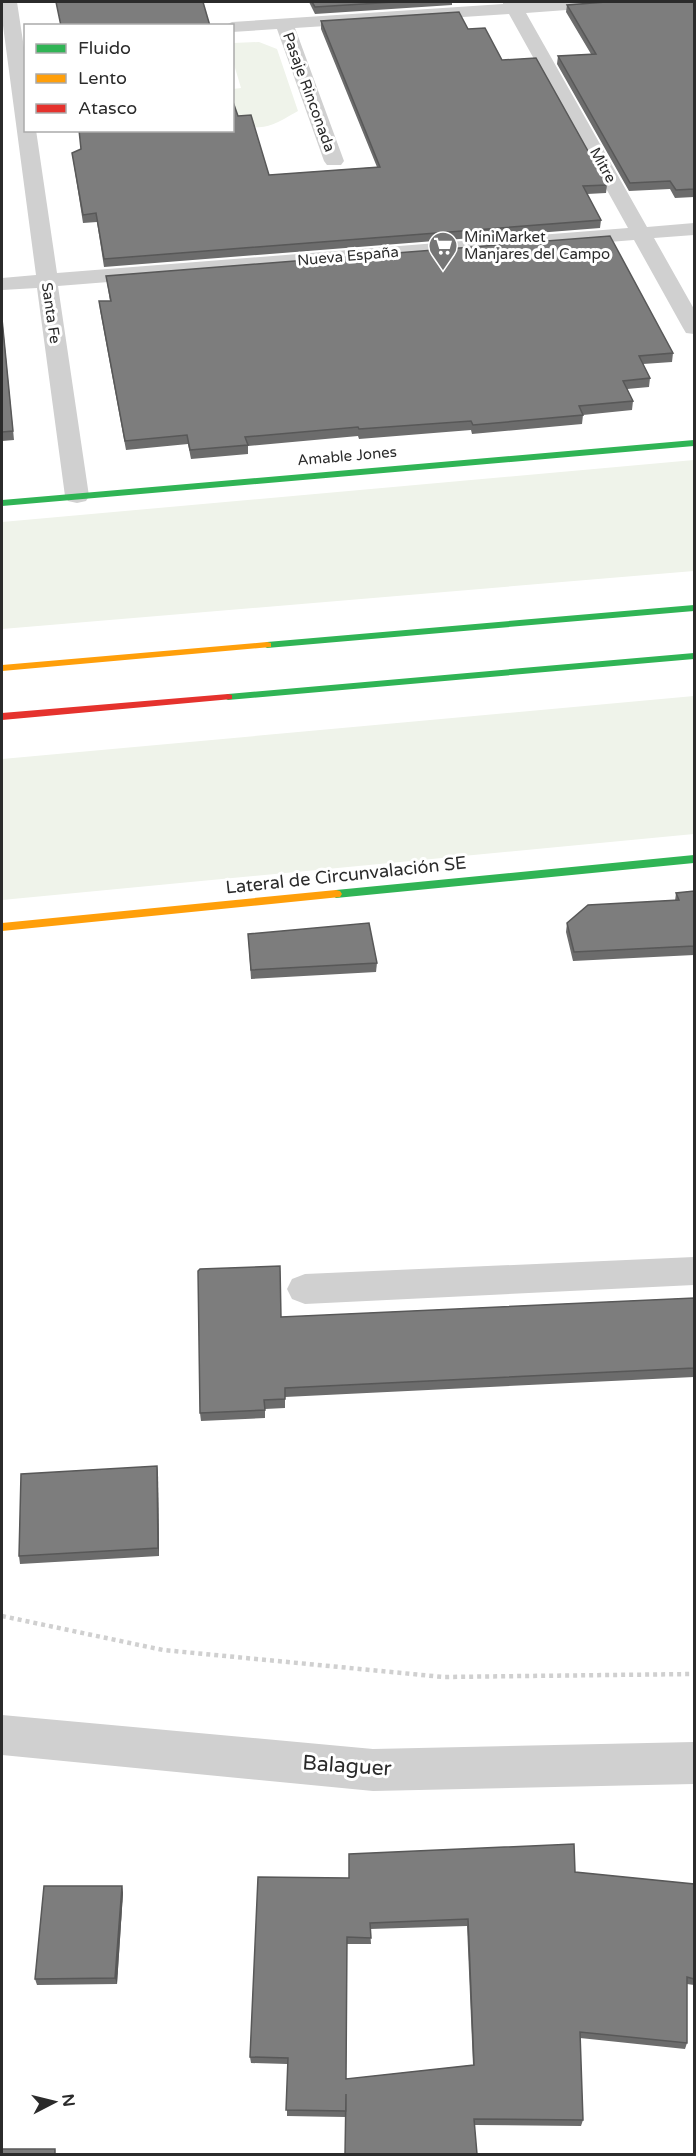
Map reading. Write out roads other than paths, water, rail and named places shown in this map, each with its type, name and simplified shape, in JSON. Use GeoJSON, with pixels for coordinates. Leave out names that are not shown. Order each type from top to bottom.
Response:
{"type":"FeatureCollection","features":[{"type":"Feature","properties":{"kind":"main road","name":"Amable Jones"},"geometry":{"type":"LineString","coordinates":[[2,503],[694,443]]}},
{"type":"Feature","properties":{"kind":"main road"},"geometry":{"type":"LineString","coordinates":[[305,642],[694,596]]}},
{"type":"Feature","properties":{"kind":"main road"},"geometry":{"type":"LineString","coordinates":[[2,668],[694,608]]}},
{"type":"Feature","properties":{"kind":"main road"},"geometry":{"type":"LineString","coordinates":[[5,717],[694,657]]}},
{"type":"Feature","properties":{"kind":"main road"},"geometry":{"type":"LineString","coordinates":[[2,661],[114,658]]}},
{"type":"Feature","properties":{"kind":"main road","name":"Lateral de Circunvalación SE"},"geometry":{"type":"LineString","coordinates":[[2,927],[694,859]]}},
{"type":"Feature","properties":{"kind":"street","name":"Santa Fe"},"geometry":{"type":"LineString","coordinates":[[8,2],[24,116]]}},
{"type":"Feature","properties":{"kind":"street"},"geometry":{"type":"LineString","coordinates":[[234,27],[513,5],[607,2]]}},
{"type":"Feature","properties":{"kind":"street","name":"Mitre"},"geometry":{"type":"LineString","coordinates":[[513,5],[694,328]]}},
{"type":"Feature","properties":{"kind":"street","name":"Pasaje Rinconada"},"geometry":{"type":"LineString","coordinates":[[284,23],[334,161]]}},
{"type":"Feature","properties":{"kind":"street","name":"Santa Fe"},"geometry":{"type":"LineString","coordinates":[[26,132],[77,496]]}},
{"type":"Feature","properties":{"kind":"street","name":"Nueva España"},"geometry":{"type":"LineString","coordinates":[[2,284],[694,229]]}},
{"type":"Feature","properties":{"kind":"street"},"geometry":{"type":"LineString","coordinates":[[305,1289],[694,1271]]}},
{"type":"Feature","properties":{"kind":"street","name":"Balaguer"},"geometry":{"type":"LineString","coordinates":[[2,1735],[373,1770],[694,1763]]}},
{"type":"Feature","properties":{"kind":"place","name":"MiniMarket Manjares del Campo"},"geometry":{"type":"Point","coordinates":[443,272]}}]}
